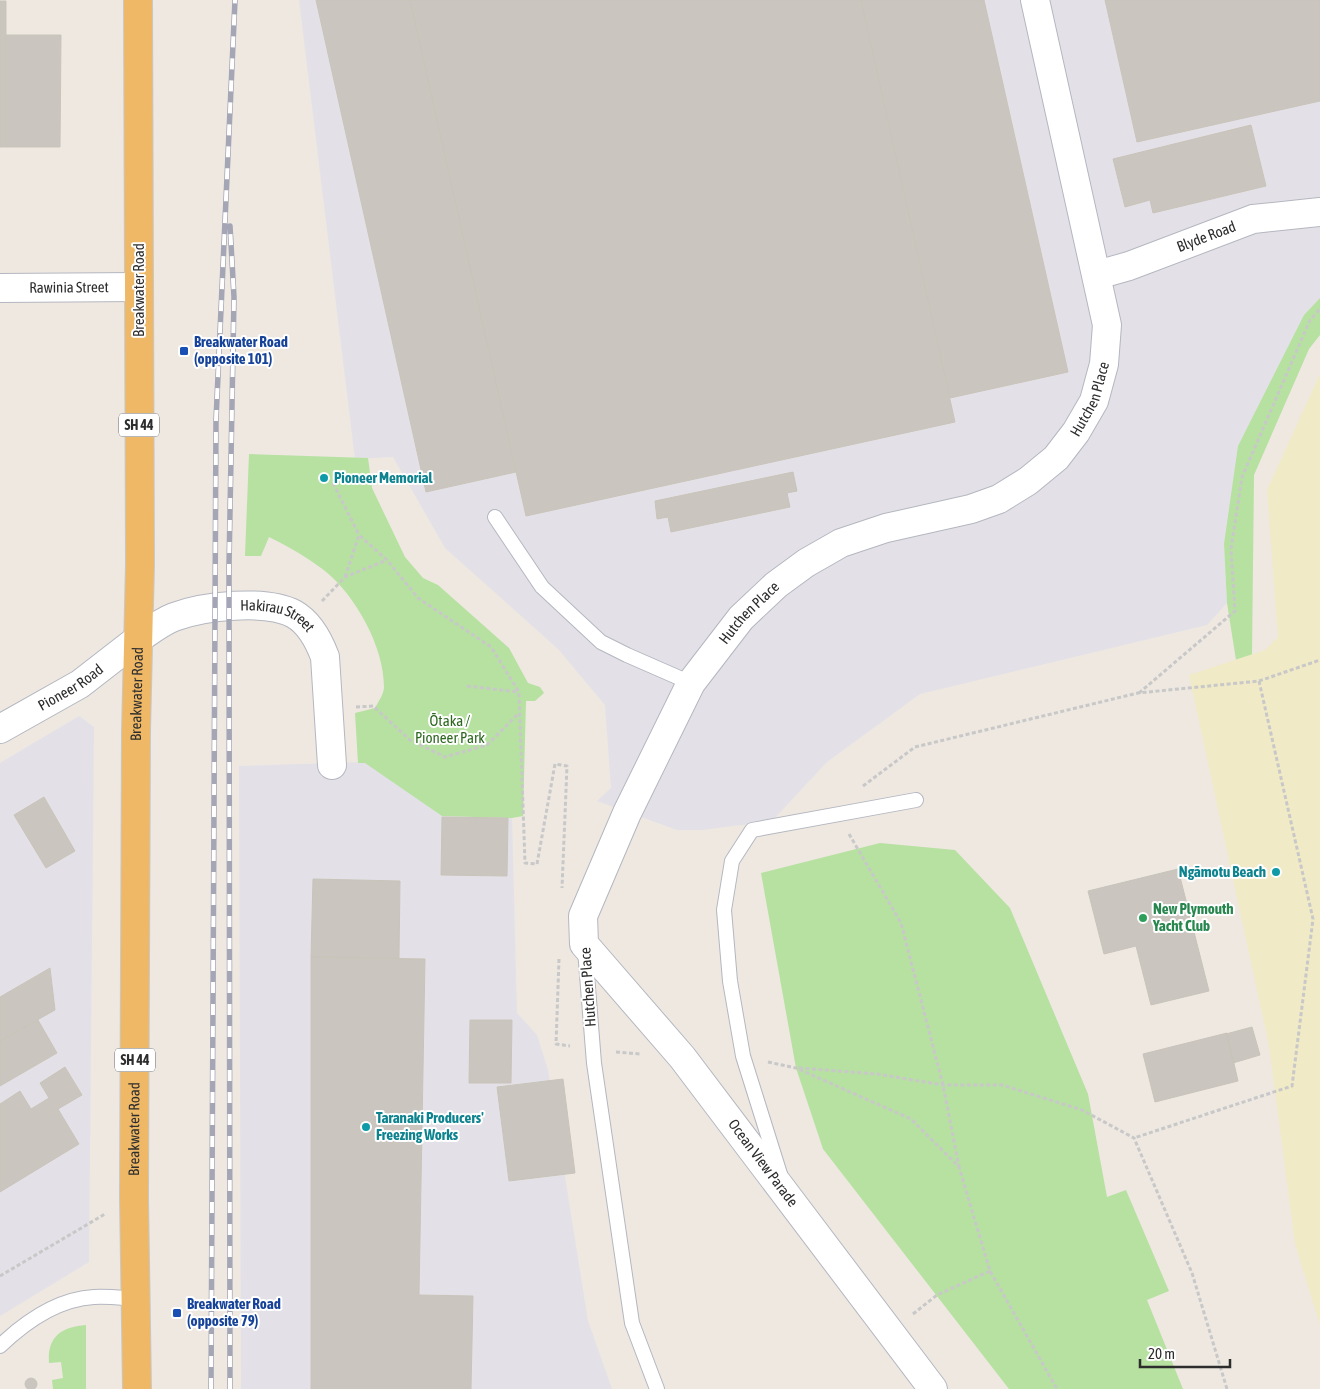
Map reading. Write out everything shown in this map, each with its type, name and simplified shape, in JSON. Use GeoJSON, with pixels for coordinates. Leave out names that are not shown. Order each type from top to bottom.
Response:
{"type":"FeatureCollection","features":[{"type":"Feature","properties":{"kind":"highway","name":"Breakwater Road"},"geometry":{"type":"LineString","coordinates":[[137,1389],[134,1197],[138,639],[138,0]]}},
{"type":"Feature","properties":{"kind":"street","name":"Hutchen Place"},"geometry":{"type":"LineString","coordinates":[[584,944],[583,916],[627,813],[691,683],[741,618],[776,585],[806,563],[841,543],[886,528],[971,508],[999,499],[1028,482],[1056,458],[1076,432],[1094,401],[1104,364],[1107,325],[1035,0]]}},
{"type":"Feature","properties":{"kind":"street","name":"Blyde Road"},"geometry":{"type":"LineString","coordinates":[[1097,275],[1129,266],[1253,219],[1320,212]]}},
{"type":"Feature","properties":{"kind":"street","name":"Rawinia Street"},"geometry":{"type":"LineString","coordinates":[[0,288],[139,287]]}},
{"type":"Feature","properties":{"kind":"street","name":"Hakirau Street"},"geometry":{"type":"LineString","coordinates":[[138,639],[174,618],[196,611],[250,605],[289,612],[303,621],[319,642],[324,657],[332,765]]}},
{"type":"Feature","properties":{"kind":"street","name":"Pioneer Road"},"geometry":{"type":"LineString","coordinates":[[0,729],[80,684],[138,639]]}},
{"type":"Feature","properties":{"kind":"street","name":"Ocean View Parade"},"geometry":{"type":"LineString","coordinates":[[584,944],[682,1057],[785,1190],[933,1389]]}},
{"type":"Feature","properties":{"kind":"lane"},"geometry":{"type":"LineString","coordinates":[[495,517],[542,587],[602,642],[627,656],[691,683]]}},
{"type":"Feature","properties":{"kind":"lane"},"geometry":{"type":"LineString","coordinates":[[785,1190],[743,1056],[730,981],[724,910],[732,862],[752,830],[916,800]]}},
{"type":"Feature","properties":{"kind":"lane","name":"Hutchen Place"},"geometry":{"type":"LineString","coordinates":[[584,944],[593,1051],[606,1156],[632,1323],[657,1389]]}},
{"type":"Feature","properties":{"kind":"lane"},"geometry":{"type":"LineString","coordinates":[[0,1346],[30,1321],[69,1301],[95,1296],[136,1299]]}},
{"type":"Feature","properties":{"kind":"path"},"geometry":{"type":"LineString","coordinates":[[1138,693],[1235,611],[1231,549],[1242,477],[1310,320],[1320,310]]}},
{"type":"Feature","properties":{"kind":"path"},"geometry":{"type":"LineString","coordinates":[[333,484],[359,536],[387,560],[418,598],[491,647],[519,692],[518,714],[525,863],[536,864],[555,764],[567,766],[562,895]]}},
{"type":"Feature","properties":{"kind":"path"},"geometry":{"type":"LineString","coordinates":[[359,536],[346,577],[387,560]]}},
{"type":"Feature","properties":{"kind":"path"},"geometry":{"type":"LineString","coordinates":[[1057,1389],[990,1271],[959,1168],[943,1085],[902,923],[838,814],[870,779],[915,747],[1138,693],[1259,682],[1320,660]]}},
{"type":"Feature","properties":{"kind":"path"},"geometry":{"type":"LineString","coordinates":[[1134,1138],[1292,1086],[1313,919],[1259,682]]}},
{"type":"Feature","properties":{"kind":"path"},"geometry":{"type":"LineString","coordinates":[[467,686],[519,692]]}},
{"type":"Feature","properties":{"kind":"path"},"geometry":{"type":"LineString","coordinates":[[329,710],[373,706],[410,740],[445,757],[487,745],[518,714]]}},
{"type":"Feature","properties":{"kind":"path"},"geometry":{"type":"LineString","coordinates":[[560,954],[556,1044],[593,1051],[682,1057]]}},
{"type":"Feature","properties":{"kind":"path"},"geometry":{"type":"LineString","coordinates":[[743,1056],[796,1068],[877,1074],[943,1085],[1002,1085],[1082,1110],[1134,1138],[1192,1273],[1227,1389]]}},
{"type":"Feature","properties":{"kind":"path"},"geometry":{"type":"LineString","coordinates":[[796,1068],[911,1119],[959,1168]]}},
{"type":"Feature","properties":{"kind":"path"},"geometry":{"type":"LineString","coordinates":[[0,1276],[134,1197]]}},
{"type":"Feature","properties":{"kind":"path"},"geometry":{"type":"LineString","coordinates":[[890,1332],[937,1295],[990,1271]]}},
{"type":"Feature","properties":{"kind":"shaded area"},"geometry":{"type":"Polygon","coordinates":[[[299,0],[1320,0],[1320,298],[1304,315],[1224,544],[1227,603],[1207,625],[920,694],[827,762],[772,821],[702,830],[677,830],[597,801],[611,788],[605,705],[558,649],[445,548],[393,457],[355,459],[299,0]]]}},
{"type":"Feature","properties":{"kind":"shaded area"},"geometry":{"type":"Polygon","coordinates":[[[79,716],[94,727],[89,1262],[0,1316],[0,763],[79,716]]]}},
{"type":"Feature","properties":{"kind":"shaded area"},"geometry":{"type":"Polygon","coordinates":[[[365,762],[442,816],[512,818],[517,1013],[537,1035],[548,1070],[588,1321],[612,1389],[241,1389],[239,766],[365,762]]]}},
{"type":"Feature","properties":{"kind":"green space"},"geometry":{"type":"Polygon","coordinates":[[[1320,298],[1320,335],[1309,349],[1254,475],[1252,655],[1236,660],[1227,603],[1224,544],[1238,446],[1304,315],[1320,298]]]}},
{"type":"Feature","properties":{"kind":"green space","name":"Ōtaka / Pioneer Park"},"geometry":{"type":"Polygon","coordinates":[[[249,454],[368,458],[372,488],[405,557],[423,578],[438,585],[509,648],[528,683],[540,687],[544,693],[535,701],[526,701],[523,816],[512,818],[442,816],[365,763],[358,763],[355,713],[375,708],[384,690],[383,672],[374,639],[347,594],[325,571],[305,557],[269,537],[261,556],[245,556],[249,454]]]}},
{"type":"Feature","properties":{"kind":"green space"},"geometry":{"type":"Polygon","coordinates":[[[880,843],[955,850],[1010,908],[1088,1094],[1107,1197],[1126,1190],[1169,1291],[1147,1300],[1183,1389],[1009,1389],[823,1149],[796,1068],[761,873],[880,843]]]}},
{"type":"Feature","properties":{"kind":"green space"},"geometry":{"type":"Polygon","coordinates":[[[86,1325],[86,1389],[53,1389],[52,1380],[63,1378],[61,1362],[49,1363],[49,1354],[54,1340],[63,1331],[86,1325]]]}},
{"type":"Feature","properties":{"kind":"sand","name":"Ngāmotu Beach"},"geometry":{"type":"Polygon","coordinates":[[[1320,374],[1320,1325],[1295,1244],[1269,1046],[1189,675],[1265,650],[1278,637],[1267,490],[1320,374]]]}},
{"type":"Feature","properties":{"kind":"building"},"geometry":{"type":"Polygon","coordinates":[[[316,0],[410,0],[516,472],[426,492],[316,0]]]}},
{"type":"Feature","properties":{"kind":"building"},"geometry":{"type":"Polygon","coordinates":[[[410,0],[861,0],[955,422],[526,516],[410,0]]]}},
{"type":"Feature","properties":{"kind":"building"},"geometry":{"type":"Polygon","coordinates":[[[861,0],[984,0],[1068,372],[950,398],[861,0]]]}},
{"type":"Feature","properties":{"kind":"building"},"geometry":{"type":"Polygon","coordinates":[[[1105,0],[1320,0],[1320,101],[1137,142],[1105,0]]]}},
{"type":"Feature","properties":{"kind":"building"},"geometry":{"type":"Polygon","coordinates":[[[0,1],[6,1],[6,147],[0,147],[0,1]]]}},
{"type":"Feature","properties":{"kind":"building"},"geometry":{"type":"Polygon","coordinates":[[[6,35],[61,35],[60,147],[6,147],[6,35]]]}},
{"type":"Feature","properties":{"kind":"building"},"geometry":{"type":"Polygon","coordinates":[[[1251,125],[1266,186],[1153,213],[1150,200],[1125,207],[1113,159],[1251,125]]]}},
{"type":"Feature","properties":{"kind":"building"},"geometry":{"type":"Polygon","coordinates":[[[793,472],[797,491],[787,493],[790,507],[671,532],[668,517],[657,519],[655,501],[793,472]]]}},
{"type":"Feature","properties":{"kind":"building"},"geometry":{"type":"Polygon","coordinates":[[[44,797],[75,851],[46,868],[14,815],[44,797]]]}},
{"type":"Feature","properties":{"kind":"building"},"geometry":{"type":"Polygon","coordinates":[[[442,817],[508,818],[507,876],[441,875],[442,817]]]}},
{"type":"Feature","properties":{"kind":"building","name":"New Plymouth Yacht Club"},"geometry":{"type":"Polygon","coordinates":[[[1178,869],[1209,991],[1151,1005],[1136,946],[1104,954],[1088,891],[1178,869]]]}},
{"type":"Feature","properties":{"kind":"building"},"geometry":{"type":"Polygon","coordinates":[[[313,879],[400,881],[399,958],[311,957],[313,879]]]}},
{"type":"Feature","properties":{"kind":"building","name":"Taranaki Producers' Freezing Works"},"geometry":{"type":"Polygon","coordinates":[[[311,957],[425,959],[419,1295],[473,1296],[471,1389],[311,1389],[311,957]]]}},
{"type":"Feature","properties":{"kind":"building"},"geometry":{"type":"Polygon","coordinates":[[[50,968],[55,1010],[0,1041],[0,997],[50,968]]]}},
{"type":"Feature","properties":{"kind":"building"},"geometry":{"type":"Polygon","coordinates":[[[38,1020],[57,1053],[0,1086],[0,1041],[38,1020]]]}},
{"type":"Feature","properties":{"kind":"building"},"geometry":{"type":"Polygon","coordinates":[[[470,1020],[512,1020],[511,1083],[469,1083],[470,1020]]]}},
{"type":"Feature","properties":{"kind":"building"},"geometry":{"type":"Polygon","coordinates":[[[1252,1027],[1260,1055],[1233,1063],[1226,1034],[1252,1027]]]}},
{"type":"Feature","properties":{"kind":"building"},"geometry":{"type":"Polygon","coordinates":[[[1227,1033],[1238,1081],[1155,1102],[1143,1054],[1227,1033]]]}},
{"type":"Feature","properties":{"kind":"building"},"geometry":{"type":"Polygon","coordinates":[[[65,1067],[82,1095],[58,1109],[79,1144],[0,1192],[0,1104],[20,1091],[31,1109],[49,1098],[40,1083],[65,1067]]]}},
{"type":"Feature","properties":{"kind":"building"},"geometry":{"type":"Polygon","coordinates":[[[563,1079],[575,1173],[509,1181],[497,1087],[563,1079]]]}},
{"type":"Feature","properties":{"kind":"building"},"geometry":{"type":"Polygon","coordinates":[[[31,1378],[37,1384],[31,1390],[25,1384],[31,1378]]]}},
{"type":"Feature","properties":{"kind":"railway"},"geometry":{"type":"LineString","coordinates":[[211,1389],[216,420],[235,0]]}},
{"type":"Feature","properties":{"kind":"railway"},"geometry":{"type":"LineString","coordinates":[[230,226],[234,297],[229,566],[230,1389]]}},
{"type":"Feature","properties":{"kind":"place","name":"Breakwater Road (opposite 101)"},"geometry":{"type":"Point","coordinates":[184,351]}},
{"type":"Feature","properties":{"kind":"place","name":"Pioneer Memorial"},"geometry":{"type":"Point","coordinates":[324,478]}},
{"type":"Feature","properties":{"kind":"place","name":"Ngāmotu Beach"},"geometry":{"type":"Point","coordinates":[1276,872]}},
{"type":"Feature","properties":{"kind":"place","name":"New Plymouth Yacht Club"},"geometry":{"type":"Point","coordinates":[1143,918]}},
{"type":"Feature","properties":{"kind":"place","name":"Taranaki Producers' Freezing Works"},"geometry":{"type":"Point","coordinates":[366,1127]}},
{"type":"Feature","properties":{"kind":"place","name":"Breakwater Road (opposite 79)"},"geometry":{"type":"Point","coordinates":[177,1313]}}]}
